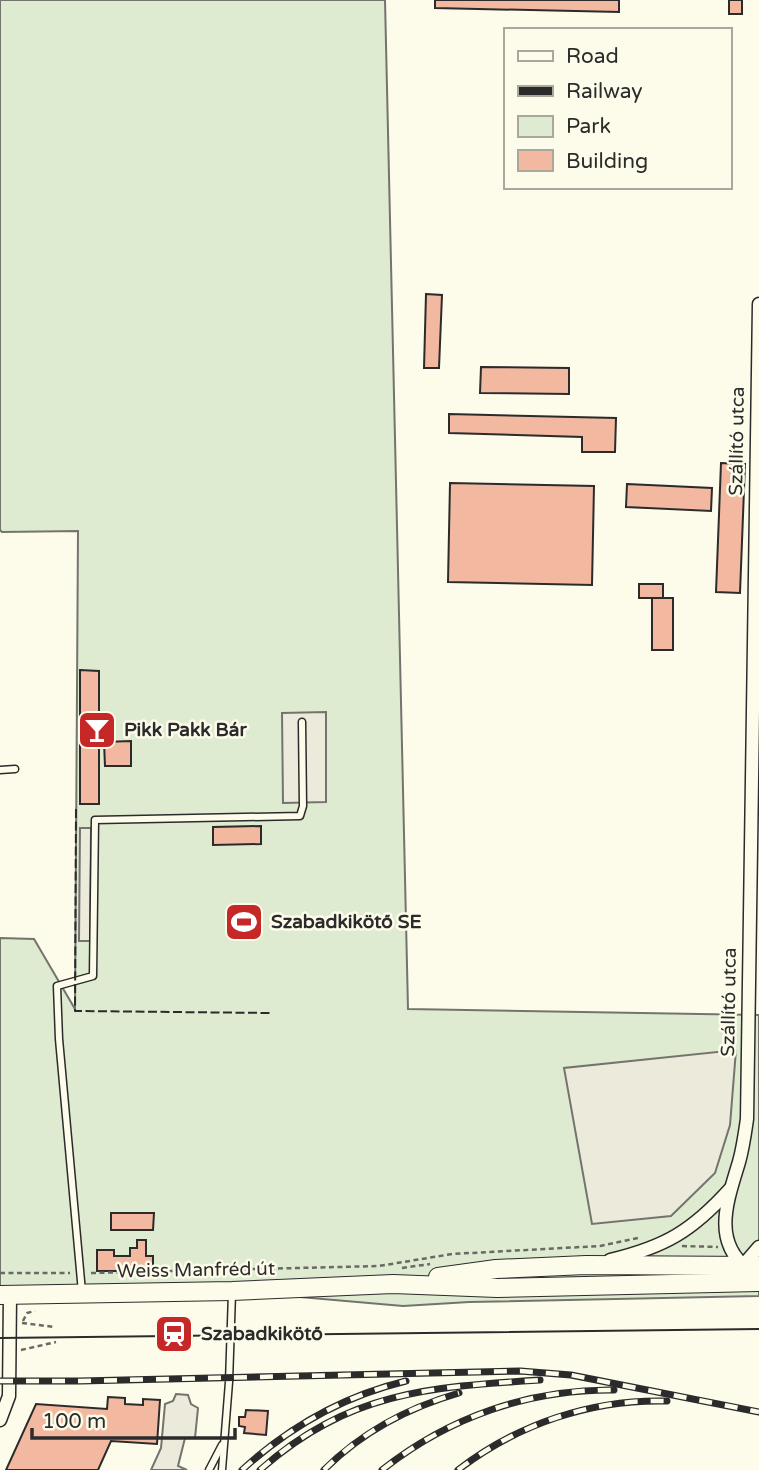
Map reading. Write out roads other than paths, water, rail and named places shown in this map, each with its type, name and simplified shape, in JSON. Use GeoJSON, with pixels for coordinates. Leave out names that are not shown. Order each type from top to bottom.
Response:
{"type":"FeatureCollection","features":[{"type":"Feature","properties":{"kind":"main road","name":"Weiss Manfréd út"},"geometry":{"type":"LineString","coordinates":[[393,1284],[588,1259],[751,1266]]}},
{"type":"Feature","properties":{"kind":"main road","name":"Weiss Manfréd út"},"geometry":{"type":"LineString","coordinates":[[5,1295],[232,1292],[393,1284],[497,1288],[708,1285],[759,1280]]}},
{"type":"Feature","properties":{"kind":"street","name":"Szállító utca"},"geometry":{"type":"LineString","coordinates":[[751,1266],[729,1247],[724,1219],[747,1119],[754,1007],[759,304]]}},
{"type":"Feature","properties":{"kind":"street","name":"Szállító utca"},"geometry":{"type":"LineString","coordinates":[[588,1259],[624,1256],[678,1236],[708,1214],[730,1189]]}},
{"type":"Feature","properties":{"kind":"street"},"geometry":{"type":"LineString","coordinates":[[708,1285],[751,1266],[759,1247]]}},
{"type":"Feature","properties":{"kind":"street"},"geometry":{"type":"LineString","coordinates":[[751,1266],[759,1280]]}},
{"type":"Feature","properties":{"kind":"street"},"geometry":{"type":"LineString","coordinates":[[0,1420],[9,1396],[5,1295]]}},
{"type":"Feature","properties":{"kind":"lane"},"geometry":{"type":"LineString","coordinates":[[82,1294],[59,1039],[57,986],[93,976],[95,820],[300,816],[303,806],[302,722]]}},
{"type":"Feature","properties":{"kind":"lane"},"geometry":{"type":"LineString","coordinates":[[0,770],[15,769]]}},
{"type":"Feature","properties":{"kind":"lane"},"geometry":{"type":"LineString","coordinates":[[222,1470],[232,1292]]}},
{"type":"Feature","properties":{"kind":"lane"},"geometry":{"type":"LineString","coordinates":[[209,1470],[225,1440]]}},
{"type":"Feature","properties":{"kind":"tram line"},"geometry":{"type":"LineString","coordinates":[[0,1338],[759,1329]]}},
{"type":"Feature","properties":{"kind":"railway"},"geometry":{"type":"LineString","coordinates":[[0,1381],[520,1371],[571,1375],[759,1412]]}},
{"type":"Feature","properties":{"kind":"railway"},"geometry":{"type":"LineString","coordinates":[[260,1470],[293,1444],[325,1424],[391,1398],[462,1386],[540,1380]]}},
{"type":"Feature","properties":{"kind":"railway"},"geometry":{"type":"LineString","coordinates":[[242,1470],[279,1440],[318,1415],[361,1395],[406,1381]]}},
{"type":"Feature","properties":{"kind":"railway"},"geometry":{"type":"LineString","coordinates":[[382,1470],[435,1435],[491,1410],[551,1395],[614,1390]]}},
{"type":"Feature","properties":{"kind":"railway"},"geometry":{"type":"LineString","coordinates":[[324,1470],[354,1444],[386,1423],[421,1406],[459,1393]]}},
{"type":"Feature","properties":{"kind":"railway"},"geometry":{"type":"LineString","coordinates":[[458,1470],[505,1440],[557,1417],[611,1404],[667,1401]]}},
{"type":"Feature","properties":{"kind":"place","name":"Pikk Pakk Bár"},"geometry":{"type":"Point","coordinates":[97,730]}},
{"type":"Feature","properties":{"kind":"place","name":"Szabadkikötő SE"},"geometry":{"type":"Point","coordinates":[244,922]}},
{"type":"Feature","properties":{"kind":"place","name":"Szabadkikötő"},"geometry":{"type":"Point","coordinates":[174,1334]}}]}
